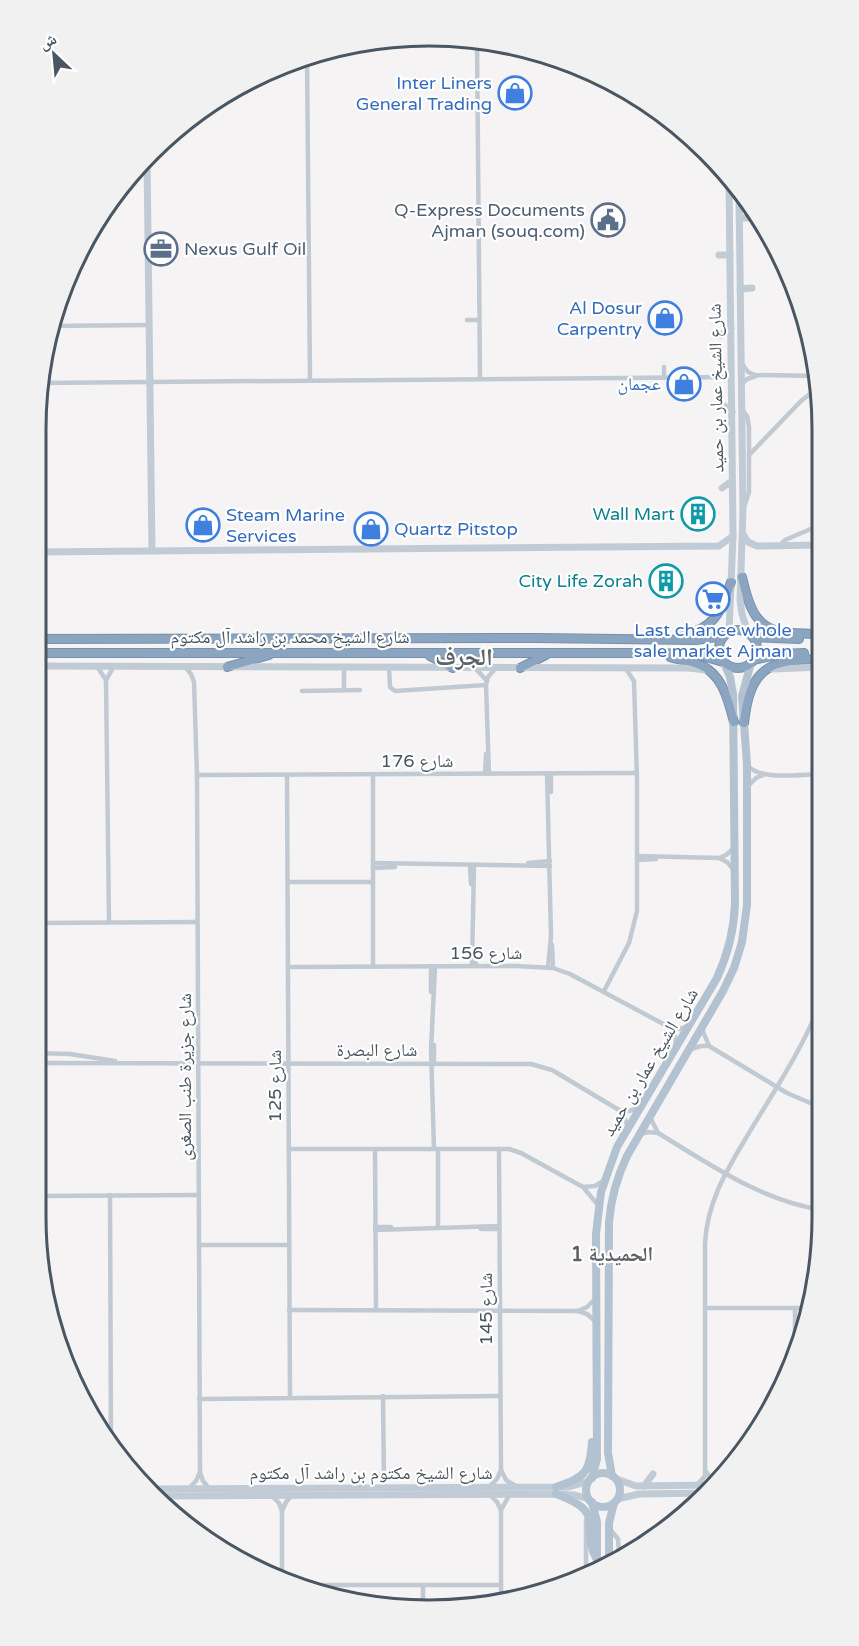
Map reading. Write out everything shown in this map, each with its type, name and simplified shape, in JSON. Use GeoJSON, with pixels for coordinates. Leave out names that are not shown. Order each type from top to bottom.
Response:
{"type":"FeatureCollection","features":[{"type":"Feature","properties":{"kind":"highway"},"geometry":{"type":"LineString","coordinates":[[742,577],[752,612],[768,627],[782,633],[812,636]]}},
{"type":"Feature","properties":{"kind":"highway"},"geometry":{"type":"LineString","coordinates":[[672,640],[701,630],[714,620],[723,608],[731,582]]}},
{"type":"Feature","properties":{"kind":"highway"},"geometry":{"type":"LineString","coordinates":[[812,637],[775,639],[751,635],[739,630],[726,634],[718,649],[724,662],[738,669],[780,654],[812,654]]}},
{"type":"Feature","properties":{"kind":"highway","name":"شارع الشيخ محمد بن راشد آل مكتوم"},"geometry":{"type":"LineString","coordinates":[[46,639],[703,640],[726,634]]}},
{"type":"Feature","properties":{"kind":"highway"},"geometry":{"type":"LineString","coordinates":[[751,635],[758,648],[753,662]]}},
{"type":"Feature","properties":{"kind":"highway","name":"شارع الشيخ محمد بن راشد آل مكتوم"},"geometry":{"type":"LineString","coordinates":[[46,653],[661,653],[699,655],[724,662]]}},
{"type":"Feature","properties":{"kind":"highway"},"geometry":{"type":"LineString","coordinates":[[226,667],[274,653]]}},
{"type":"Feature","properties":{"kind":"highway"},"geometry":{"type":"LineString","coordinates":[[520,668],[549,653]]}},
{"type":"Feature","properties":{"kind":"highway"},"geometry":{"type":"LineString","coordinates":[[661,653],[698,664],[708,670],[719,681],[725,692],[734,722]]}},
{"type":"Feature","properties":{"kind":"highway"},"geometry":{"type":"LineString","coordinates":[[427,654],[453,668]]}},
{"type":"Feature","properties":{"kind":"highway"},"geometry":{"type":"LineString","coordinates":[[744,723],[750,693],[759,676],[768,669],[790,660],[812,659]]}},
{"type":"Feature","properties":{"kind":"main road","name":"شارع الشيخ عمار بن حميد"},"geometry":{"type":"LineString","coordinates":[[590,1480],[597,1459],[595,1423],[596,1234],[598,1206],[604,1179],[617,1147],[717,978],[729,947],[734,915],[735,873],[734,722],[732,688],[724,662]]}},
{"type":"Feature","properties":{"kind":"main road","name":"شارع الشيخ عمار بن حميد"},"geometry":{"type":"LineString","coordinates":[[615,1477],[608,1452],[609,1222],[612,1199],[618,1177],[639,1135],[730,979],[744,933],[747,905],[747,764],[743,689],[753,662]]}},
{"type":"Feature","properties":{"kind":"main road"},"geometry":{"type":"LineString","coordinates":[[556,1491],[576,1480],[587,1469],[595,1423]]}},
{"type":"Feature","properties":{"kind":"main road"},"geometry":{"type":"LineString","coordinates":[[597,1560],[597,1522],[586,1490],[590,1480],[602,1473],[615,1477],[620,1489],[609,1528],[609,1555]]}},
{"type":"Feature","properties":{"kind":"main road"},"geometry":{"type":"LineString","coordinates":[[556,1491],[578,1503],[586,1511],[590,1522],[592,1548],[597,1560]]}},
{"type":"Feature","properties":{"kind":"main road"},"geometry":{"type":"LineString","coordinates":[[590,1501],[602,1507],[615,1501]]}},
{"type":"Feature","properties":{"kind":"street"},"geometry":{"type":"LineString","coordinates":[[477,50],[480,378]]}},
{"type":"Feature","properties":{"kind":"street"},"geometry":{"type":"LineString","coordinates":[[307,67],[310,380]]}},
{"type":"Feature","properties":{"kind":"street"},"geometry":{"type":"LineString","coordinates":[[147,172],[152,551]]}},
{"type":"Feature","properties":{"kind":"street","name":"شارع الشيخ عمار بن حميد"},"geometry":{"type":"LineString","coordinates":[[726,634],[733,558],[729,191]]}},
{"type":"Feature","properties":{"kind":"street","name":"شارع الشيخ عمار بن حميد"},"geometry":{"type":"LineString","coordinates":[[740,206],[742,614],[751,635]]}},
{"type":"Feature","properties":{"kind":"street"},"geometry":{"type":"LineString","coordinates":[[740,218],[749,218]]}},
{"type":"Feature","properties":{"kind":"street"},"geometry":{"type":"LineString","coordinates":[[719,255],[730,255]]}},
{"type":"Feature","properties":{"kind":"street"},"geometry":{"type":"LineString","coordinates":[[740,289],[752,288]]}},
{"type":"Feature","properties":{"kind":"street"},"geometry":{"type":"LineString","coordinates":[[467,320],[479,320]]}},
{"type":"Feature","properties":{"kind":"street"},"geometry":{"type":"LineString","coordinates":[[61,326],[149,325]]}},
{"type":"Feature","properties":{"kind":"street"},"geometry":{"type":"LineString","coordinates":[[721,335],[731,328]]}},
{"type":"Feature","properties":{"kind":"street"},"geometry":{"type":"LineString","coordinates":[[741,362],[748,372],[759,375],[808,376]]}},
{"type":"Feature","properties":{"kind":"street"},"geometry":{"type":"LineString","coordinates":[[664,367],[664,377]]}},
{"type":"Feature","properties":{"kind":"street"},"geometry":{"type":"LineString","coordinates":[[741,385],[747,379],[759,375]]}},
{"type":"Feature","properties":{"kind":"street"},"geometry":{"type":"LineString","coordinates":[[50,383],[731,377]]}},
{"type":"Feature","properties":{"kind":"street"},"geometry":{"type":"LineString","coordinates":[[749,455],[811,392]]}},
{"type":"Feature","properties":{"kind":"street"},"geometry":{"type":"LineString","coordinates":[[722,404],[732,412]]}},
{"type":"Feature","properties":{"kind":"street"},"geometry":{"type":"LineString","coordinates":[[741,408],[749,423],[749,492],[743,510]]}},
{"type":"Feature","properties":{"kind":"street"},"geometry":{"type":"LineString","coordinates":[[722,488],[732,481]]}},
{"type":"Feature","properties":{"kind":"street"},"geometry":{"type":"LineString","coordinates":[[778,547],[785,540],[812,528]]}},
{"type":"Feature","properties":{"kind":"street"},"geometry":{"type":"LineString","coordinates":[[743,534],[748,542],[757,546],[812,545]]}},
{"type":"Feature","properties":{"kind":"street"},"geometry":{"type":"LineString","coordinates":[[46,552],[719,546],[733,536]]}},
{"type":"Feature","properties":{"kind":"street"},"geometry":{"type":"LineString","coordinates":[[719,546],[733,558]]}},
{"type":"Feature","properties":{"kind":"street"},"geometry":{"type":"LineString","coordinates":[[743,556],[757,546]]}},
{"type":"Feature","properties":{"kind":"street"},"geometry":{"type":"LineString","coordinates":[[46,666],[688,668],[708,670]]}},
{"type":"Feature","properties":{"kind":"street"},"geometry":{"type":"LineString","coordinates":[[344,667],[344,690]]}},
{"type":"Feature","properties":{"kind":"street"},"geometry":{"type":"LineString","coordinates":[[389,667],[390,687],[395,691],[486,683],[496,669]]}},
{"type":"Feature","properties":{"kind":"street"},"geometry":{"type":"LineString","coordinates":[[768,669],[812,667]]}},
{"type":"Feature","properties":{"kind":"street"},"geometry":{"type":"LineString","coordinates":[[98,668],[106,680]]}},
{"type":"Feature","properties":{"kind":"street"},"geometry":{"type":"LineString","coordinates":[[109,922],[106,680],[113,668]]}},
{"type":"Feature","properties":{"kind":"street","name":"شارع جزيرة طنب الصغرى"},"geometry":{"type":"LineString","coordinates":[[186,668],[194,682],[197,775],[200,1472],[209,1488]]}},
{"type":"Feature","properties":{"kind":"street"},"geometry":{"type":"LineString","coordinates":[[194,682],[196,674],[202,668]]}},
{"type":"Feature","properties":{"kind":"street"},"geometry":{"type":"LineString","coordinates":[[476,668],[486,683],[487,774]]}},
{"type":"Feature","properties":{"kind":"street"},"geometry":{"type":"LineString","coordinates":[[626,669],[634,681]]}},
{"type":"Feature","properties":{"kind":"street"},"geometry":{"type":"LineString","coordinates":[[604,991],[629,943],[637,903],[634,681],[636,674],[642,669]]}},
{"type":"Feature","properties":{"kind":"street"},"geometry":{"type":"LineString","coordinates":[[302,691],[360,690]]}},
{"type":"Feature","properties":{"kind":"street"},"geometry":{"type":"LineString","coordinates":[[747,764],[756,772],[765,775]]}},
{"type":"Feature","properties":{"kind":"street"},"geometry":{"type":"LineString","coordinates":[[549,773],[551,968]]}},
{"type":"Feature","properties":{"kind":"street","name":"شارع 176"},"geometry":{"type":"LineString","coordinates":[[197,775],[636,773]]}},
{"type":"Feature","properties":{"kind":"street"},"geometry":{"type":"LineString","coordinates":[[373,774],[373,967]]}},
{"type":"Feature","properties":{"kind":"street"},"geometry":{"type":"LineString","coordinates":[[746,787],[756,778],[765,775],[812,774]]}},
{"type":"Feature","properties":{"kind":"street","name":"شارع 125"},"geometry":{"type":"LineString","coordinates":[[287,775],[290,1397]]}},
{"type":"Feature","properties":{"kind":"street"},"geometry":{"type":"LineString","coordinates":[[637,858],[718,858],[726,855],[735,847]]}},
{"type":"Feature","properties":{"kind":"street"},"geometry":{"type":"LineString","coordinates":[[718,858],[727,862],[735,873]]}},
{"type":"Feature","properties":{"kind":"street"},"geometry":{"type":"LineString","coordinates":[[373,866],[550,864]]}},
{"type":"Feature","properties":{"kind":"street"},"geometry":{"type":"LineString","coordinates":[[472,865],[474,966]]}},
{"type":"Feature","properties":{"kind":"street"},"geometry":{"type":"LineString","coordinates":[[288,882],[373,882]]}},
{"type":"Feature","properties":{"kind":"street"},"geometry":{"type":"LineString","coordinates":[[46,923],[198,922]]}},
{"type":"Feature","properties":{"kind":"street","name":"شارع 156"},"geometry":{"type":"LineString","coordinates":[[288,967],[551,968],[577,977],[669,1028]]}},
{"type":"Feature","properties":{"kind":"street"},"geometry":{"type":"LineString","coordinates":[[433,967],[432,1075],[438,1228]]}},
{"type":"Feature","properties":{"kind":"street"},"geometry":{"type":"LineString","coordinates":[[697,1485],[703,1479],[705,1470],[705,1244],[707,1220],[714,1195],[725,1173],[812,1021]]}},
{"type":"Feature","properties":{"kind":"street"},"geometry":{"type":"LineString","coordinates":[[669,1028],[679,1029],[689,1026]]}},
{"type":"Feature","properties":{"kind":"street"},"geometry":{"type":"LineString","coordinates":[[669,1028],[675,1036],[677,1046]]}},
{"type":"Feature","properties":{"kind":"street"},"geometry":{"type":"LineString","coordinates":[[702,1028],[703,1036],[709,1046],[795,1097],[812,1104]]}},
{"type":"Feature","properties":{"kind":"street"},"geometry":{"type":"LineString","coordinates":[[690,1050],[697,1046],[709,1046]]}},
{"type":"Feature","properties":{"kind":"street","name":"شارع البصرة"},"geometry":{"type":"LineString","coordinates":[[46,1053],[70,1054],[123,1062]]}},
{"type":"Feature","properties":{"kind":"street","name":"شارع البصرة"},"geometry":{"type":"LineString","coordinates":[[46,1063],[516,1063],[538,1065],[552,1070],[619,1110]]}},
{"type":"Feature","properties":{"kind":"street"},"geometry":{"type":"LineString","coordinates":[[619,1110],[629,1111],[639,1108]]}},
{"type":"Feature","properties":{"kind":"street"},"geometry":{"type":"LineString","coordinates":[[619,1110],[628,1128]]}},
{"type":"Feature","properties":{"kind":"street"},"geometry":{"type":"LineString","coordinates":[[650,1116],[658,1134]]}},
{"type":"Feature","properties":{"kind":"street"},"geometry":{"type":"LineString","coordinates":[[639,1135],[648,1132],[658,1134],[766,1195],[812,1208]]}},
{"type":"Feature","properties":{"kind":"street"},"geometry":{"type":"LineString","coordinates":[[289,1149],[499,1149],[517,1151],[583,1187],[598,1206]]}},
{"type":"Feature","properties":{"kind":"street"},"geometry":{"type":"LineString","coordinates":[[375,1149],[376,1310]]}},
{"type":"Feature","properties":{"kind":"street","name":"شارع 145"},"geometry":{"type":"LineString","coordinates":[[499,1149],[501,1470]]}},
{"type":"Feature","properties":{"kind":"street"},"geometry":{"type":"LineString","coordinates":[[583,1187],[595,1186],[604,1179]]}},
{"type":"Feature","properties":{"kind":"street"},"geometry":{"type":"LineString","coordinates":[[46,1196],[199,1195]]}},
{"type":"Feature","properties":{"kind":"street"},"geometry":{"type":"LineString","coordinates":[[110,1196],[111,1429]]}},
{"type":"Feature","properties":{"kind":"street"},"geometry":{"type":"LineString","coordinates":[[375,1228],[499,1228]]}},
{"type":"Feature","properties":{"kind":"street"},"geometry":{"type":"LineString","coordinates":[[199,1245],[289,1245]]}},
{"type":"Feature","properties":{"kind":"street"},"geometry":{"type":"LineString","coordinates":[[578,1311],[590,1305],[596,1298]]}},
{"type":"Feature","properties":{"kind":"street"},"geometry":{"type":"LineString","coordinates":[[705,1308],[801,1308]]}},
{"type":"Feature","properties":{"kind":"street"},"geometry":{"type":"LineString","coordinates":[[795,1308],[795,1330]]}},
{"type":"Feature","properties":{"kind":"street"},"geometry":{"type":"LineString","coordinates":[[289,1310],[578,1311],[590,1316],[596,1323]]}},
{"type":"Feature","properties":{"kind":"street"},"geometry":{"type":"LineString","coordinates":[[383,1396],[384,1487]]}},
{"type":"Feature","properties":{"kind":"street"},"geometry":{"type":"LineString","coordinates":[[199,1399],[500,1396]]}},
{"type":"Feature","properties":{"kind":"street"},"geometry":{"type":"LineString","coordinates":[[501,1470],[506,1480],[519,1487]]}},
{"type":"Feature","properties":{"kind":"street"},"geometry":{"type":"LineString","coordinates":[[501,1470],[488,1491],[501,1510],[501,1592]]}},
{"type":"Feature","properties":{"kind":"street"},"geometry":{"type":"LineString","coordinates":[[705,1470],[710,1477]]}},
{"type":"Feature","properties":{"kind":"street"},"geometry":{"type":"LineString","coordinates":[[189,1488],[196,1481],[200,1472]]}},
{"type":"Feature","properties":{"kind":"street"},"geometry":{"type":"LineString","coordinates":[[644,1486],[653,1474]]}},
{"type":"Feature","properties":{"kind":"street"},"geometry":{"type":"LineString","coordinates":[[615,1477],[631,1485],[702,1485]]}},
{"type":"Feature","properties":{"kind":"street","name":"شارع الشيخ مكتوم بن راشد آل مكتوم"},"geometry":{"type":"LineString","coordinates":[[161,1489],[384,1487],[510,1494],[556,1491],[590,1480]]}},
{"type":"Feature","properties":{"kind":"street","name":"شارع الشيخ مكتوم بن راشد آل مكتوم"},"geometry":{"type":"LineString","coordinates":[[168,1496],[488,1491],[519,1487],[556,1491],[590,1501]]}},
{"type":"Feature","properties":{"kind":"street"},"geometry":{"type":"LineString","coordinates":[[501,1510],[510,1494]]}},
{"type":"Feature","properties":{"kind":"street"},"geometry":{"type":"LineString","coordinates":[[615,1501],[639,1494],[693,1494]]}},
{"type":"Feature","properties":{"kind":"street"},"geometry":{"type":"LineString","coordinates":[[271,1495],[279,1503],[282,1511],[282,1570]]}},
{"type":"Feature","properties":{"kind":"street"},"geometry":{"type":"LineString","coordinates":[[282,1511],[292,1495]]}},
{"type":"Feature","properties":{"kind":"street"},"geometry":{"type":"LineString","coordinates":[[586,1511],[586,1566]]}},
{"type":"Feature","properties":{"kind":"street"},"geometry":{"type":"LineString","coordinates":[[609,1528],[618,1539],[619,1549]]}},
{"type":"Feature","properties":{"kind":"street"},"geometry":{"type":"LineString","coordinates":[[330,1586],[501,1585]]}},
{"type":"Feature","properties":{"kind":"street"},"geometry":{"type":"LineString","coordinates":[[423,1586],[423,1600]]}},
{"type":"Feature","properties":{"kind":"place","name":"Inter Liners General Trading"},"geometry":{"type":"Point","coordinates":[515,93]}},
{"type":"Feature","properties":{"kind":"place","name":"Q-Express Documents Ajman (souq.com)"},"geometry":{"type":"Point","coordinates":[608,220]}},
{"type":"Feature","properties":{"kind":"place","name":"Nexus Gulf Oil"},"geometry":{"type":"Point","coordinates":[161,249]}},
{"type":"Feature","properties":{"kind":"place","name":"Al Dosur Carpentry"},"geometry":{"type":"Point","coordinates":[665,318]}},
{"type":"Feature","properties":{"kind":"place","name":"عجمان"},"geometry":{"type":"Point","coordinates":[684,384]}},
{"type":"Feature","properties":{"kind":"place","name":"Wall Mart"},"geometry":{"type":"Point","coordinates":[698,514]}},
{"type":"Feature","properties":{"kind":"place","name":"Steam Marine Services"},"geometry":{"type":"Point","coordinates":[203,525]}},
{"type":"Feature","properties":{"kind":"place","name":"Quartz Pitstop"},"geometry":{"type":"Point","coordinates":[371,529]}},
{"type":"Feature","properties":{"kind":"place","name":"City Life Zorah"},"geometry":{"type":"Point","coordinates":[666,581]}},
{"type":"Feature","properties":{"kind":"place","name":"Last chance whole sale market Ajman"},"geometry":{"type":"Point","coordinates":[713,599]}},
{"type":"Feature","properties":{"kind":"district","name":"الجرف"},"geometry":{"type":"Point","coordinates":[464,657]}},
{"type":"Feature","properties":{"kind":"district","name":"الحميدية 1"},"geometry":{"type":"Point","coordinates":[612,1255]}}]}
